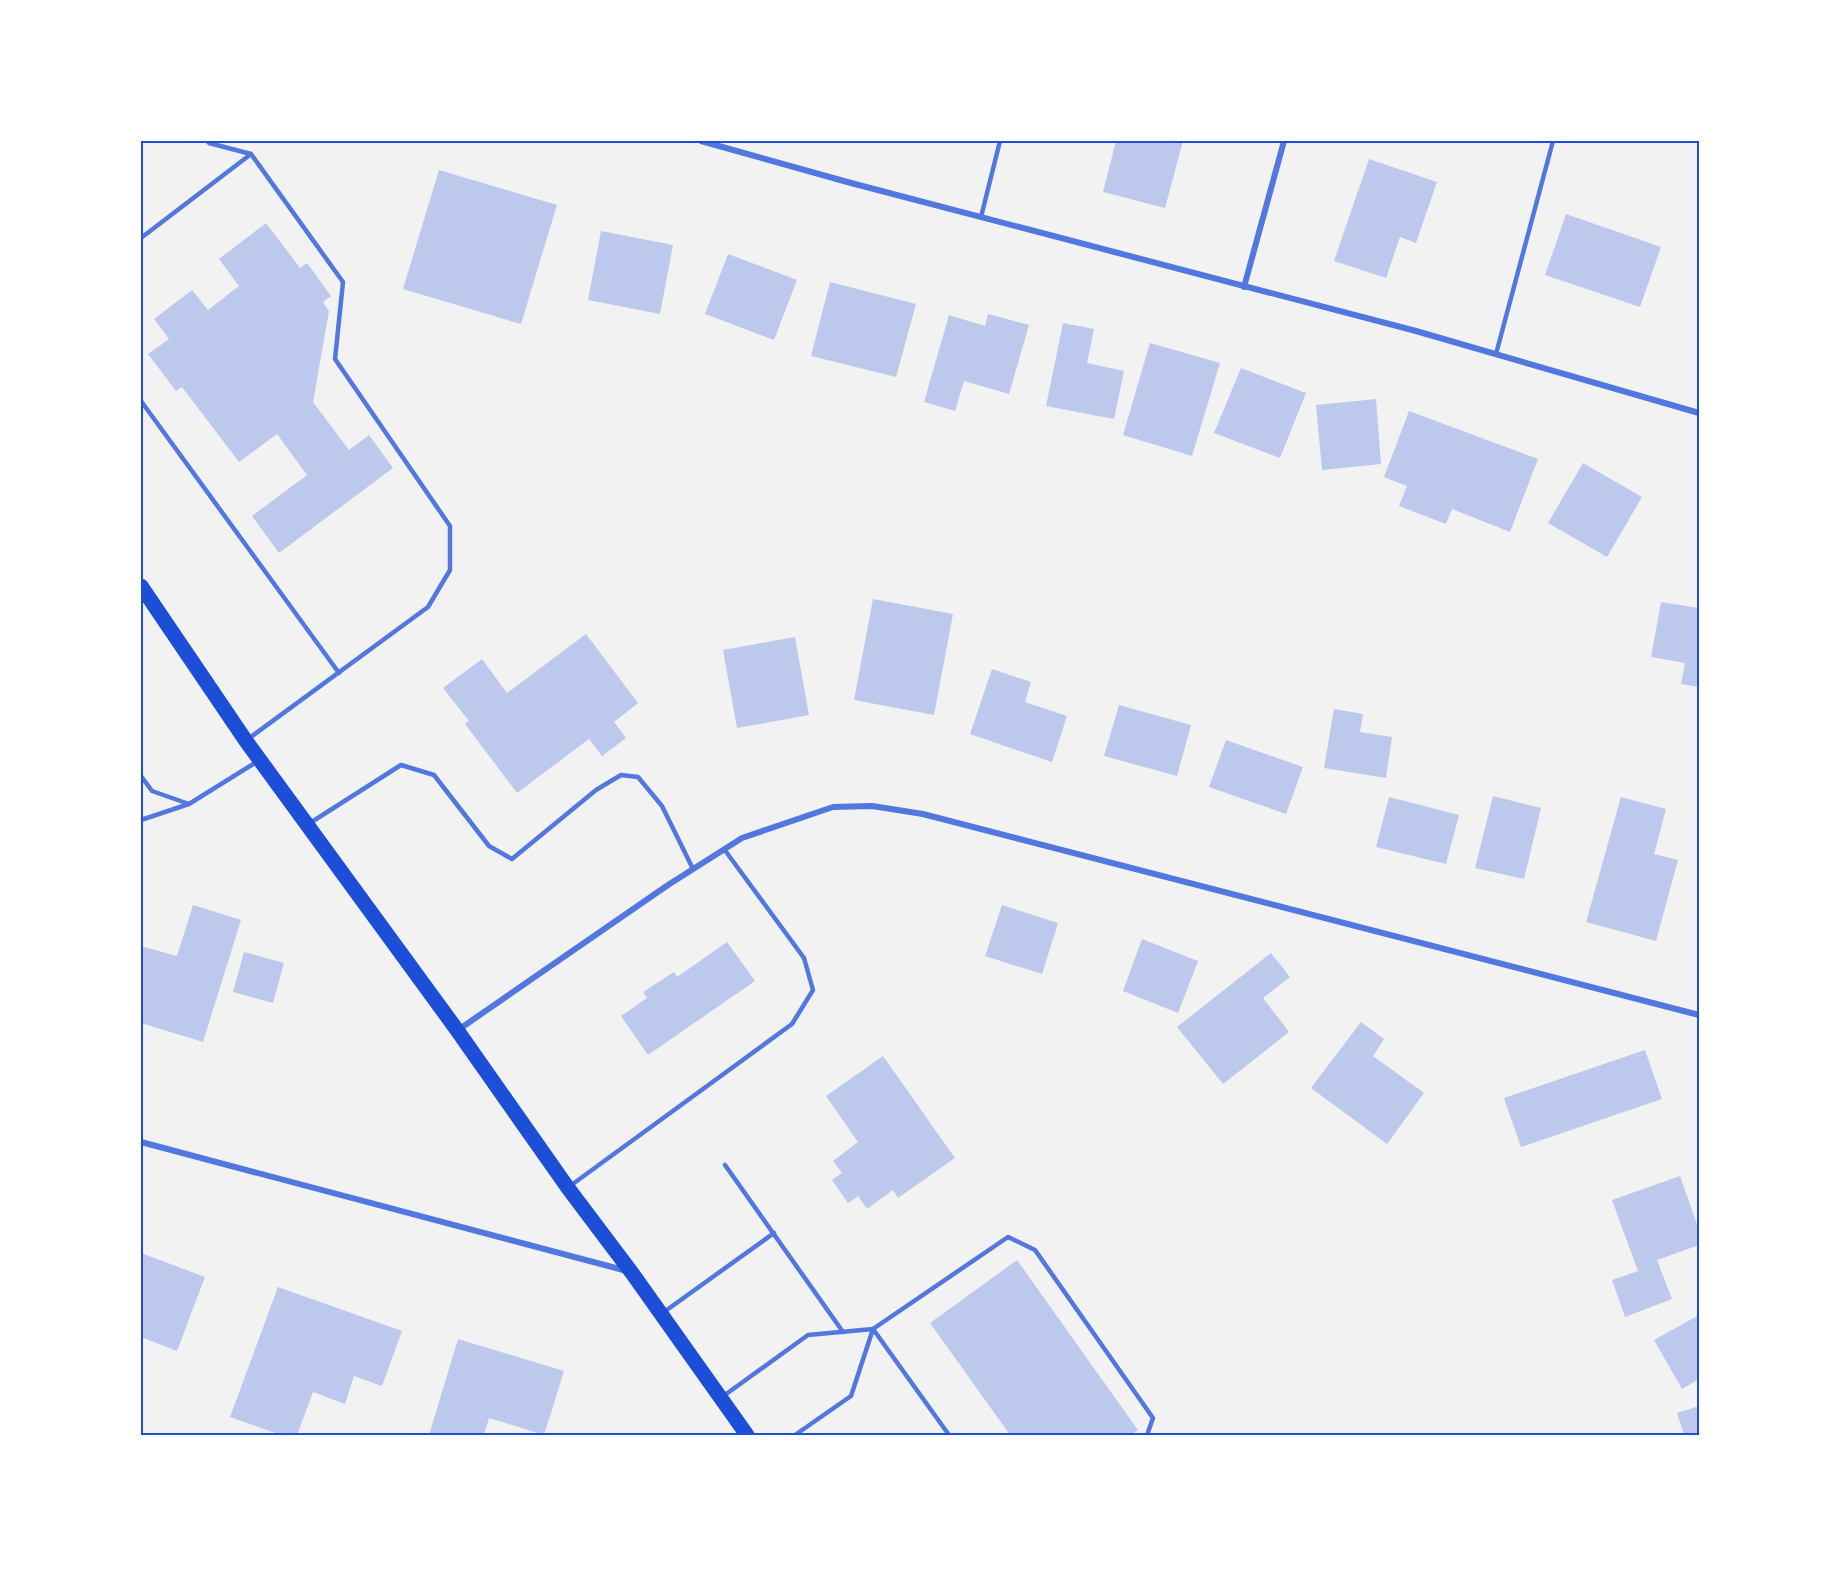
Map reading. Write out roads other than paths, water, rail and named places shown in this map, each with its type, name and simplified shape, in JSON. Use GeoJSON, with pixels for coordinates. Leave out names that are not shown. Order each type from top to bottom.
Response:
{"type":"FeatureCollection","features":[{"type":"Feature","properties":{"kind":"main road"},"geometry":{"type":"LineString","coordinates":[[141,586],[246,741],[458,1030],[568,1188],[662,1314],[747,1435]]}},
{"type":"Feature","properties":{"kind":"street"},"geometry":{"type":"LineString","coordinates":[[701,141],[1416,331],[1699,413]]}},
{"type":"Feature","properties":{"kind":"street"},"geometry":{"type":"LineString","coordinates":[[732,149],[734,141]]}},
{"type":"Feature","properties":{"kind":"street"},"geometry":{"type":"LineString","coordinates":[[1244,287],[1284,141]]}},
{"type":"Feature","properties":{"kind":"street"},"geometry":{"type":"LineString","coordinates":[[458,1030],[742,838],[833,807],[872,806],[924,814],[1699,1015]]}},
{"type":"Feature","properties":{"kind":"street"},"geometry":{"type":"LineString","coordinates":[[141,1142],[632,1273]]}},
{"type":"Feature","properties":{"kind":"lane"},"geometry":{"type":"LineString","coordinates":[[207,141],[251,154],[343,282],[335,359],[450,526],[450,570],[428,607],[246,741]]}},
{"type":"Feature","properties":{"kind":"lane"},"geometry":{"type":"LineString","coordinates":[[981,217],[1000,141]]}},
{"type":"Feature","properties":{"kind":"lane"},"geometry":{"type":"LineString","coordinates":[[1496,354],[1553,141]]}},
{"type":"Feature","properties":{"kind":"lane"},"geometry":{"type":"LineString","coordinates":[[141,238],[251,154]]}},
{"type":"Feature","properties":{"kind":"lane"},"geometry":{"type":"LineString","coordinates":[[141,401],[339,673]]}},
{"type":"Feature","properties":{"kind":"lane"},"geometry":{"type":"LineString","coordinates":[[141,820],[189,804],[261,760]]}},
{"type":"Feature","properties":{"kind":"lane"},"geometry":{"type":"LineString","coordinates":[[308,825],[401,765],[434,775],[489,846],[512,859],[596,790],[621,775],[638,777],[662,806],[693,869]]}},
{"type":"Feature","properties":{"kind":"lane"},"geometry":{"type":"LineString","coordinates":[[141,776],[152,791],[189,804]]}},
{"type":"Feature","properties":{"kind":"lane"},"geometry":{"type":"LineString","coordinates":[[568,1188],[792,1024],[813,990],[804,958],[724,849]]}},
{"type":"Feature","properties":{"kind":"lane"},"geometry":{"type":"LineString","coordinates":[[725,1165],[843,1332]]}},
{"type":"Feature","properties":{"kind":"lane"},"geometry":{"type":"LineString","coordinates":[[662,1314],[774,1233]]}},
{"type":"Feature","properties":{"kind":"lane"},"geometry":{"type":"LineString","coordinates":[[721,1397],[808,1335],[873,1329],[1008,1237],[1035,1250],[1042,1259],[1153,1418],[1147,1435]]}},
{"type":"Feature","properties":{"kind":"lane"},"geometry":{"type":"LineString","coordinates":[[795,1435],[851,1396],[873,1329]]}},
{"type":"Feature","properties":{"kind":"lane"},"geometry":{"type":"LineString","coordinates":[[873,1329],[949,1435]]}}]}
